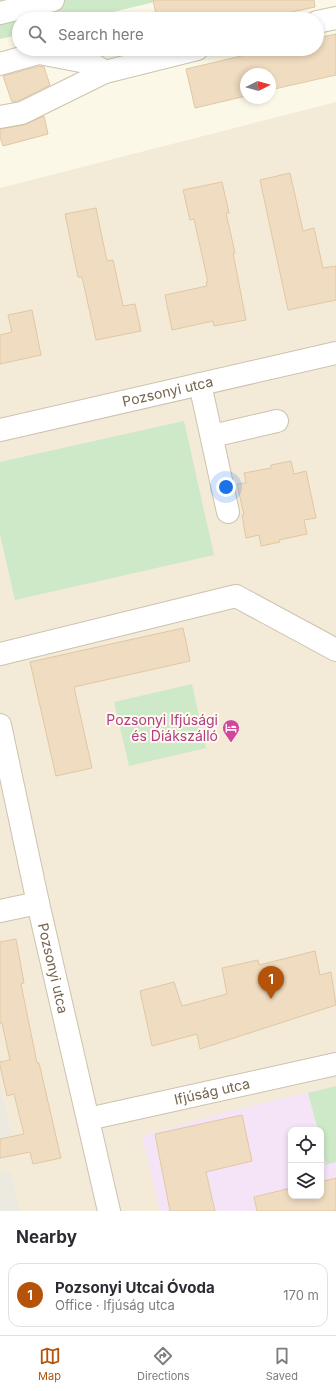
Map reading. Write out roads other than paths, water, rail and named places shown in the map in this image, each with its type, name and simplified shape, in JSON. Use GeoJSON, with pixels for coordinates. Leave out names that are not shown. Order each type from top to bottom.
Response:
{"type":"FeatureCollection","features":[{"type":"Feature","properties":{"kind":"street"},"geometry":{"type":"LineString","coordinates":[[0,13],[53,0]]}},
{"type":"Feature","properties":{"kind":"street"},"geometry":{"type":"LineString","coordinates":[[324,21],[336,18]]}},
{"type":"Feature","properties":{"kind":"street"},"geometry":{"type":"LineString","coordinates":[[0,64],[28,56]]}},
{"type":"Feature","properties":{"kind":"street"},"geometry":{"type":"LineString","coordinates":[[55,56],[91,63],[105,72]]}},
{"type":"Feature","properties":{"kind":"street"},"geometry":{"type":"LineString","coordinates":[[0,116],[22,113],[105,72],[168,56]]}},
{"type":"Feature","properties":{"kind":"street","name":"Pozsonyi utca"},"geometry":{"type":"LineString","coordinates":[[0,430],[336,353]]}},
{"type":"Feature","properties":{"kind":"street"},"geometry":{"type":"LineString","coordinates":[[200,384],[228,512]]}},
{"type":"Feature","properties":{"kind":"street"},"geometry":{"type":"LineString","coordinates":[[212,436],[277,421]]}},
{"type":"Feature","properties":{"kind":"street"},"geometry":{"type":"LineString","coordinates":[[0,654],[236,596],[336,650]]}},
{"type":"Feature","properties":{"kind":"street","name":"Pozsonyi utca"},"geometry":{"type":"LineString","coordinates":[[0,725],[38,903],[109,1211]]}},
{"type":"Feature","properties":{"kind":"street"},"geometry":{"type":"LineString","coordinates":[[0,911],[38,903]]}},
{"type":"Feature","properties":{"kind":"street","name":"Ifjúság utca"},"geometry":{"type":"LineString","coordinates":[[88,1119],[336,1064]]}},
{"type":"Feature","properties":{"kind":"place","name":"Pozsonyi Ifjúsági és Diákszálló"},"geometry":{"type":"Point","coordinates":[231,743]}},
{"type":"Feature","properties":{"kind":"place","name":"Pozsonyi Utcai Óvoda"},"geometry":{"type":"Point","coordinates":[271,999]}}]}
